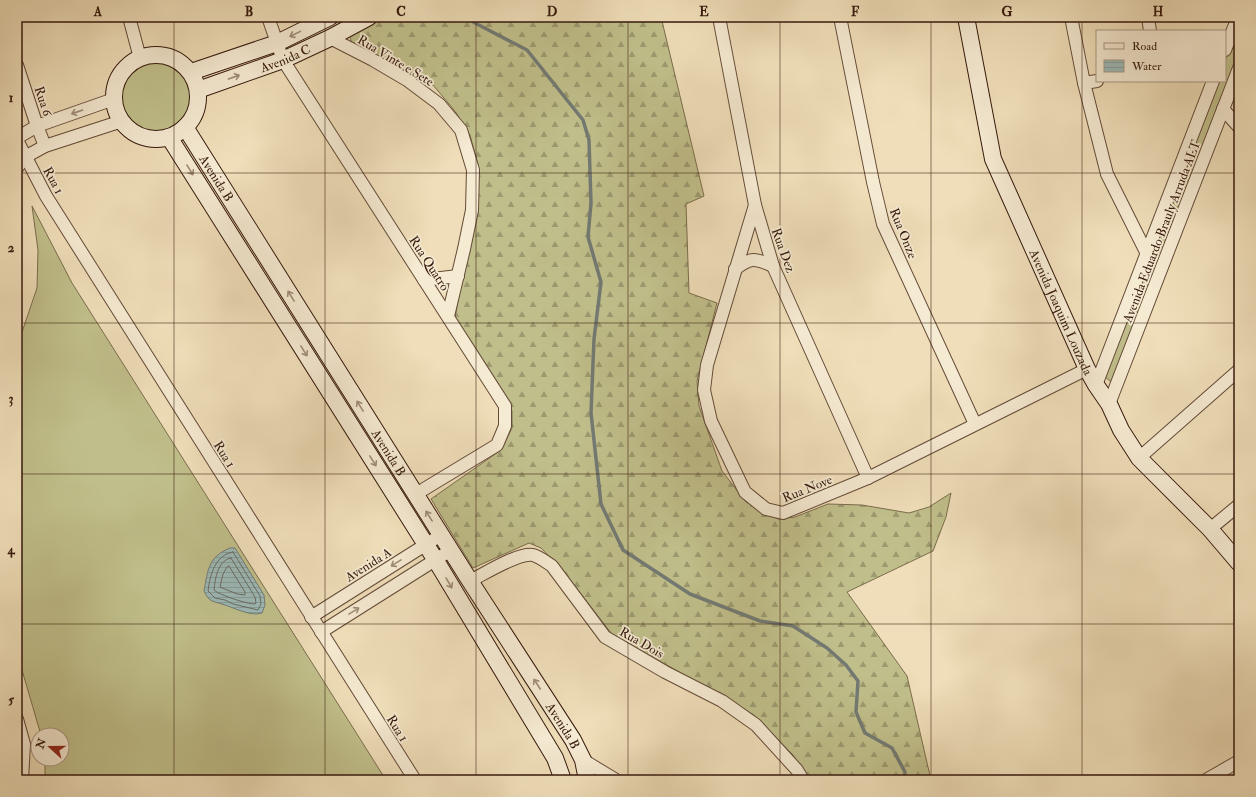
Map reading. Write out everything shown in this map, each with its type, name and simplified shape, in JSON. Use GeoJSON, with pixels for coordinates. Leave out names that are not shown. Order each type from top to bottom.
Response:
{"type":"FeatureCollection","features":[{"type":"Feature","properties":{"kind":"street"},"geometry":{"type":"LineString","coordinates":[[129,17],[140,58]]}},
{"type":"Feature","properties":{"kind":"street","name":"Rua Quatro"},"geometry":{"type":"LineString","coordinates":[[268,17],[283,60],[448,316],[504,406],[505,426],[497,445],[416,494]]}},
{"type":"Feature","properties":{"kind":"street","name":"Avenida C"},"geometry":{"type":"LineString","coordinates":[[191,72],[277,43],[330,17]]}},
{"type":"Feature","properties":{"kind":"street","name":"Avenida C"},"geometry":{"type":"LineString","coordinates":[[198,90],[283,60],[330,38],[369,17]]}},
{"type":"Feature","properties":{"kind":"street","name":"Rua Dez"},"geometry":{"type":"LineString","coordinates":[[719,17],[755,205],[773,266],[868,478]]}},
{"type":"Feature","properties":{"kind":"street","name":"Rua Onze"},"geometry":{"type":"LineString","coordinates":[[840,17],[873,182],[883,224],[975,424]]}},
{"type":"Feature","properties":{"kind":"street","name":"Avenida Joaquim Louzada"},"geometry":{"type":"LineString","coordinates":[[966,17],[993,159],[1087,369],[1096,385],[1110,404],[1120,430],[1139,458],[1210,529],[1239,563]]}},
{"type":"Feature","properties":{"kind":"street"},"geometry":{"type":"LineString","coordinates":[[1071,17],[1084,83],[1107,174],[1147,254]]}},
{"type":"Feature","properties":{"kind":"street"},"geometry":{"type":"LineString","coordinates":[[1148,17],[1150,30]]}},
{"type":"Feature","properties":{"kind":"street"},"geometry":{"type":"LineString","coordinates":[[1226,47],[1238,17]]}},
{"type":"Feature","properties":{"kind":"street","name":"Rua Vinte e Sete"},"geometry":{"type":"LineString","coordinates":[[330,38],[373,60],[406,80],[439,104],[461,130],[473,170],[472,210],[448,316]]}},
{"type":"Feature","properties":{"kind":"street"},"geometry":{"type":"LineString","coordinates":[[154,54],[168,56],[181,62],[191,72],[198,90],[198,103],[193,116],[185,127],[178,133],[169,137],[156,139],[142,137],[131,130],[122,121],[116,110],[114,99],[120,74],[129,65],[140,58],[154,54]]}},
{"type":"Feature","properties":{"kind":"street","name":"Rua 6"},"geometry":{"type":"LineString","coordinates":[[17,65],[45,146]]}},
{"type":"Feature","properties":{"kind":"street","name":"Avenida Eduardo Brauly Arruda ALT"},"geometry":{"type":"LineString","coordinates":[[1110,404],[1239,68]]}},
{"type":"Feature","properties":{"kind":"street"},"geometry":{"type":"LineString","coordinates":[[1084,83],[1096,81]]}},
{"type":"Feature","properties":{"kind":"street","name":"Avenida Eduardo Brauly Arruda ALT"},"geometry":{"type":"LineString","coordinates":[[1096,385],[1213,82]]}},
{"type":"Feature","properties":{"kind":"street"},"geometry":{"type":"LineString","coordinates":[[17,139],[37,126],[114,99]]}},
{"type":"Feature","properties":{"kind":"street"},"geometry":{"type":"LineString","coordinates":[[1223,109],[1239,127]]}},
{"type":"Feature","properties":{"kind":"street"},"geometry":{"type":"LineString","coordinates":[[17,168],[25,157],[45,146],[122,121]]}},
{"type":"Feature","properties":{"kind":"street","name":"Avenida B"},"geometry":{"type":"LineString","coordinates":[[185,127],[470,581],[573,740],[583,760],[587,780]]}},
{"type":"Feature","properties":{"kind":"street","name":"Avenida B"},"geometry":{"type":"LineString","coordinates":[[169,137],[426,544],[555,758],[563,780]]}},
{"type":"Feature","properties":{"kind":"street","name":"Rua 1"},"geometry":{"type":"LineString","coordinates":[[17,139],[46,196],[415,780]]}},
{"type":"Feature","properties":{"kind":"street","name":"Rua Nove"},"geometry":{"type":"LineString","coordinates":[[755,205],[707,365],[704,390],[711,420],[745,492],[766,509],[783,513],[868,478],[1087,369]]}},
{"type":"Feature","properties":{"kind":"street"},"geometry":{"type":"LineString","coordinates":[[735,269],[744,262],[754,259],[763,261],[773,266]]}},
{"type":"Feature","properties":{"kind":"street"},"geometry":{"type":"LineString","coordinates":[[424,280],[458,276]]}},
{"type":"Feature","properties":{"kind":"street"},"geometry":{"type":"LineString","coordinates":[[1139,458],[1239,370]]}},
{"type":"Feature","properties":{"kind":"street"},"geometry":{"type":"LineString","coordinates":[[1210,529],[1239,505]]}},
{"type":"Feature","properties":{"kind":"street","name":"Avenida A"},"geometry":{"type":"LineString","coordinates":[[311,617],[441,535]]}},
{"type":"Feature","properties":{"kind":"street"},"geometry":{"type":"LineString","coordinates":[[321,632],[451,550]]}},
{"type":"Feature","properties":{"kind":"street","name":"Rua Dois"},"geometry":{"type":"LineString","coordinates":[[470,581],[518,556],[532,554],[542,559],[552,566],[605,637],[665,672],[722,701],[756,725],[797,770],[803,780]]}},
{"type":"Feature","properties":{"kind":"street"},"geometry":{"type":"LineString","coordinates":[[17,719],[24,744],[22,780]]}},
{"type":"Feature","properties":{"kind":"street"},"geometry":{"type":"LineString","coordinates":[[583,760],[616,780]]}},
{"type":"Feature","properties":{"kind":"street"},"geometry":{"type":"LineString","coordinates":[[1206,780],[1239,761]]}},
{"type":"Feature","properties":{"kind":"green space"},"geometry":{"type":"Polygon","coordinates":[[[385,17],[661,17],[704,196],[686,204],[689,293],[717,303],[697,381],[699,406],[722,471],[746,502],[778,519],[795,517],[828,504],[862,505],[909,513],[929,507],[951,493],[946,517],[933,551],[847,592],[907,676],[931,780],[810,780],[793,755],[754,715],[611,633],[564,572],[541,548],[529,543],[473,568],[431,499],[501,450],[512,428],[512,411],[503,393],[455,317],[478,195],[478,165],[470,135],[454,110],[433,85],[352,43],[349,35],[385,17]]]}},
{"type":"Feature","properties":{"kind":"green space"},"geometry":{"type":"Polygon","coordinates":[[[1239,24],[1239,61],[1111,382],[1103,375],[1217,82],[1226,82],[1226,58],[1239,24]]]}},
{"type":"Feature","properties":{"kind":"green space"},"geometry":{"type":"Polygon","coordinates":[[[157,60],[171,63],[183,71],[191,83],[194,97],[191,111],[183,123],[171,131],[157,134],[143,131],[131,123],[123,111],[120,97],[123,83],[131,71],[143,63],[157,60]]]}},
{"type":"Feature","properties":{"kind":"green space"},"geometry":{"type":"Polygon","coordinates":[[[32,206],[72,283],[386,780],[45,780],[45,767],[70,767],[70,727],[39,727],[17,653],[17,341],[21,335],[37,288],[38,250],[32,206]]]}},
{"type":"Feature","properties":{"kind":"water"},"geometry":{"type":"Polygon","coordinates":[[[230,548],[235,548],[264,595],[265,605],[262,613],[247,613],[212,601],[208,598],[204,591],[208,571],[213,560],[230,548]]]}},
{"type":"Feature","properties":{"kind":"waterway"},"geometry":{"type":"LineString","coordinates":[[467,17],[475,23],[527,50],[583,120],[589,140],[591,203],[588,237],[601,282],[594,339],[591,413],[601,504],[623,550],[690,594],[760,621],[793,626],[827,648],[846,665],[858,681],[856,712],[865,733],[892,748],[905,772],[904,780]]}}]}
